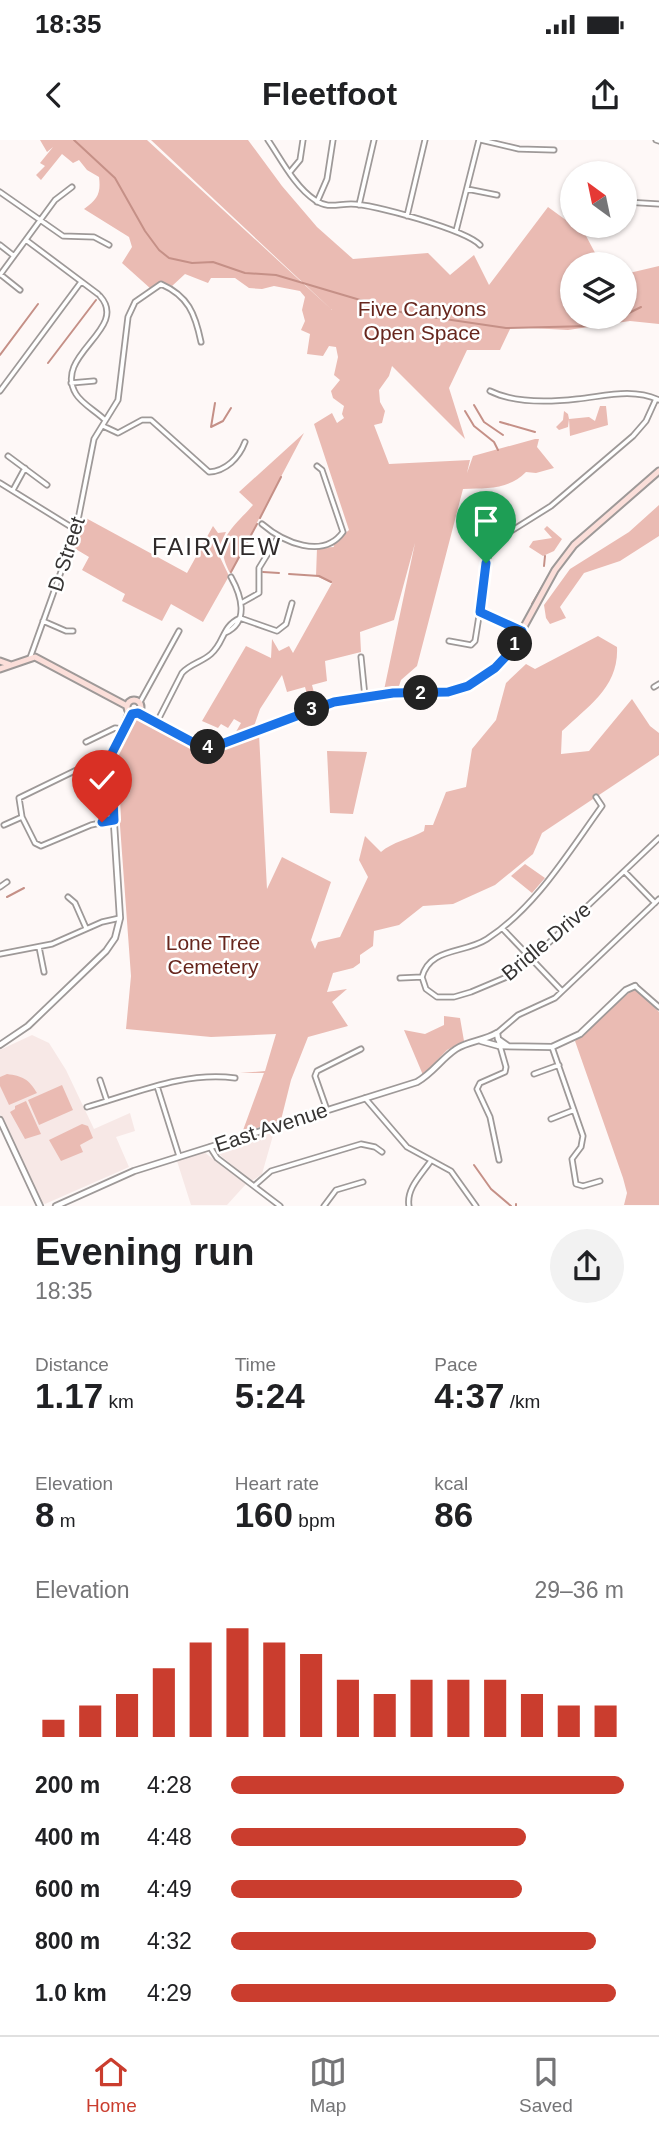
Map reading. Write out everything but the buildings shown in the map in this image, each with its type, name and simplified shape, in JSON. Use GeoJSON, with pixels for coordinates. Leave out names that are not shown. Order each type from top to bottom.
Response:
{"type":"FeatureCollection","features":[{"type":"Feature","properties":{"kind":"main road"},"geometry":{"type":"LineString","coordinates":[[0,668],[30,658],[47,663],[134,707],[194,743],[211,748],[314,708],[393,693],[448,692],[468,686],[495,668],[510,652],[549,580],[574,545],[659,471]]}},
{"type":"Feature","properties":{"kind":"main road"},"geometry":{"type":"LineString","coordinates":[[0,661],[11,665]]}},
{"type":"Feature","properties":{"kind":"street"},"geometry":{"type":"LineString","coordinates":[[268,140],[290,172],[317,202],[328,206],[359,205],[407,216],[456,231],[475,239],[480,245]]}},
{"type":"Feature","properties":{"kind":"street"},"geometry":{"type":"LineString","coordinates":[[290,172],[300,160],[303,140]]}},
{"type":"Feature","properties":{"kind":"street"},"geometry":{"type":"LineString","coordinates":[[317,202],[327,179],[333,140]]}},
{"type":"Feature","properties":{"kind":"street"},"geometry":{"type":"LineString","coordinates":[[359,205],[374,140]]}},
{"type":"Feature","properties":{"kind":"street"},"geometry":{"type":"LineString","coordinates":[[407,216],[425,140]]}},
{"type":"Feature","properties":{"kind":"street"},"geometry":{"type":"LineString","coordinates":[[456,231],[480,140],[519,149],[554,150]]}},
{"type":"Feature","properties":{"kind":"street"},"geometry":{"type":"LineString","coordinates":[[20,290],[0,274],[55,200],[72,187]]}},
{"type":"Feature","properties":{"kind":"street"},"geometry":{"type":"LineString","coordinates":[[467,189],[497,195]]}},
{"type":"Feature","properties":{"kind":"street"},"geometry":{"type":"LineString","coordinates":[[0,192],[63,236],[94,237],[109,244]]}},
{"type":"Feature","properties":{"kind":"street"},"geometry":{"type":"LineString","coordinates":[[637,203],[659,204]]}},
{"type":"Feature","properties":{"kind":"street"},"geometry":{"type":"LineString","coordinates":[[26,240],[99,295],[107,305],[106,320],[74,366],[72,383],[79,398],[104,420],[120,395],[121,360],[128,317],[135,302],[161,284],[180,292],[197,324],[201,342]]}},
{"type":"Feature","properties":{"kind":"street"},"geometry":{"type":"LineString","coordinates":[[0,246],[14,256]]}},
{"type":"Feature","properties":{"kind":"street"},"geometry":{"type":"LineString","coordinates":[[0,391],[81,282]]}},
{"type":"Feature","properties":{"kind":"street"},"geometry":{"type":"LineString","coordinates":[[72,383],[94,381]]}},
{"type":"Feature","properties":{"kind":"street"},"geometry":{"type":"LineString","coordinates":[[449,641],[471,645],[475,640],[490,547],[551,506],[633,436],[646,421],[658,400],[629,393],[549,400],[500,396],[490,391]]}},
{"type":"Feature","properties":{"kind":"street","name":"D Street"},"geometry":{"type":"LineString","coordinates":[[30,658],[76,530],[94,439],[104,420]]}},
{"type":"Feature","properties":{"kind":"street"},"geometry":{"type":"LineString","coordinates":[[103,426],[118,433],[142,420],[150,420],[209,471],[219,471],[227,466],[241,453],[245,442]]}},
{"type":"Feature","properties":{"kind":"street"},"geometry":{"type":"LineString","coordinates":[[8,456],[47,485]]}},
{"type":"Feature","properties":{"kind":"street"},"geometry":{"type":"LineString","coordinates":[[262,524],[278,537],[319,547],[329,544],[344,532],[322,470],[317,467]]}},
{"type":"Feature","properties":{"kind":"street"},"geometry":{"type":"LineString","coordinates":[[13,490],[25,468]]}},
{"type":"Feature","properties":{"kind":"street"},"geometry":{"type":"LineString","coordinates":[[0,483],[76,530]]}},
{"type":"Feature","properties":{"kind":"street"},"geometry":{"type":"LineString","coordinates":[[243,601],[259,593],[259,568],[278,537]]}},
{"type":"Feature","properties":{"kind":"street"},"geometry":{"type":"LineString","coordinates":[[223,634],[236,626],[243,601],[231,577]]}},
{"type":"Feature","properties":{"kind":"street"},"geometry":{"type":"LineString","coordinates":[[157,722],[182,673],[212,653],[232,622],[240,618],[277,631],[286,624],[292,603]]}},
{"type":"Feature","properties":{"kind":"street"},"geometry":{"type":"LineString","coordinates":[[480,612],[522,631]]}},
{"type":"Feature","properties":{"kind":"street"},"geometry":{"type":"LineString","coordinates":[[43,621],[66,631],[73,631]]}},
{"type":"Feature","properties":{"kind":"street"},"geometry":{"type":"LineString","coordinates":[[232,622],[236,626]]}},
{"type":"Feature","properties":{"kind":"street"},"geometry":{"type":"LineString","coordinates":[[0,1045],[27,1026],[106,951],[115,938],[120,918],[110,761],[126,722],[145,695],[179,631]]}},
{"type":"Feature","properties":{"kind":"street"},"geometry":{"type":"LineString","coordinates":[[361,657],[365,697]]}},
{"type":"Feature","properties":{"kind":"street"},"geometry":{"type":"LineString","coordinates":[[86,742],[115,728],[123,729]]}},
{"type":"Feature","properties":{"kind":"street"},"geometry":{"type":"LineString","coordinates":[[110,761],[93,762],[19,798],[22,817],[35,843],[41,846],[91,825],[114,820]]}},
{"type":"Feature","properties":{"kind":"street"},"geometry":{"type":"LineString","coordinates":[[400,978],[422,977],[425,965],[434,957],[469,948],[502,928],[545,884],[602,806],[596,797]]}},
{"type":"Feature","properties":{"kind":"street"},"geometry":{"type":"LineString","coordinates":[[4,825],[22,817]]}},
{"type":"Feature","properties":{"kind":"street","name":"Bridle Drive"},"geometry":{"type":"LineString","coordinates":[[422,977],[426,989],[438,998],[454,997],[500,981],[531,959],[659,838]]}},
{"type":"Feature","properties":{"kind":"street"},"geometry":{"type":"LineString","coordinates":[[625,872],[655,903]]}},
{"type":"Feature","properties":{"kind":"street"},"geometry":{"type":"LineString","coordinates":[[0,887],[7,882]]}},
{"type":"Feature","properties":{"kind":"street"},"geometry":{"type":"LineString","coordinates":[[68,897],[75,903],[86,928]]}},
{"type":"Feature","properties":{"kind":"street"},"geometry":{"type":"LineString","coordinates":[[499,1160],[490,1117],[477,1089],[480,1083],[505,1072],[498,1039],[518,1015],[542,1005],[562,991],[659,899]]}},
{"type":"Feature","properties":{"kind":"street"},"geometry":{"type":"LineString","coordinates":[[0,954],[52,944],[86,928],[120,918]]}},
{"type":"Feature","properties":{"kind":"street"},"geometry":{"type":"LineString","coordinates":[[502,928],[562,991]]}},
{"type":"Feature","properties":{"kind":"street"},"geometry":{"type":"LineString","coordinates":[[39,947],[44,972]]}},
{"type":"Feature","properties":{"kind":"street"},"geometry":{"type":"LineString","coordinates":[[600,1181],[583,1186],[576,1184],[572,1158],[581,1147],[583,1136],[552,1048],[580,1034],[626,990],[635,986],[659,1007]]}},
{"type":"Feature","properties":{"kind":"street","name":"East Avenue"},"geometry":{"type":"LineString","coordinates":[[480,1040],[498,1039]]}},
{"type":"Feature","properties":{"kind":"street","name":"East Avenue"},"geometry":{"type":"LineString","coordinates":[[55,1206],[134,1171],[417,1082],[432,1073],[455,1049],[480,1040],[498,1039],[508,1046],[552,1048]]}},
{"type":"Feature","properties":{"kind":"street"},"geometry":{"type":"LineString","coordinates":[[327,1110],[315,1076],[317,1072],[360,1049]]}},
{"type":"Feature","properties":{"kind":"street"},"geometry":{"type":"LineString","coordinates":[[534,1074],[559,1065]]}},
{"type":"Feature","properties":{"kind":"street"},"geometry":{"type":"LineString","coordinates":[[87,1107],[122,1094],[178,1080],[235,1078]]}},
{"type":"Feature","properties":{"kind":"street"},"geometry":{"type":"LineString","coordinates":[[100,1080],[107,1101]]}},
{"type":"Feature","properties":{"kind":"street"},"geometry":{"type":"LineString","coordinates":[[157,1086],[179,1156]]}},
{"type":"Feature","properties":{"kind":"street"},"geometry":{"type":"LineString","coordinates":[[365,1098],[407,1147],[430,1162],[451,1171],[476,1206]]}},
{"type":"Feature","properties":{"kind":"street"},"geometry":{"type":"LineString","coordinates":[[551,1119],[574,1110]]}},
{"type":"Feature","properties":{"kind":"street"},"geometry":{"type":"LineString","coordinates":[[0,1120],[40,1206]]}},
{"type":"Feature","properties":{"kind":"street"},"geometry":{"type":"LineString","coordinates":[[254,1186],[271,1171],[361,1144],[375,1147],[382,1152]]}},
{"type":"Feature","properties":{"kind":"street"},"geometry":{"type":"LineString","coordinates":[[211,1147],[217,1158],[280,1206]]}},
{"type":"Feature","properties":{"kind":"street"},"geometry":{"type":"LineString","coordinates":[[409,1206],[408,1199],[412,1188],[430,1162]]}},
{"type":"Feature","properties":{"kind":"street"},"geometry":{"type":"LineString","coordinates":[[324,1206],[336,1189],[363,1182]]}},
{"type":"Feature","properties":{"kind":"shaded area"},"geometry":{"type":"Polygon","coordinates":[[[32,1035],[49,1043],[66,1070],[94,1129],[130,1113],[135,1131],[116,1137],[129,1167],[45,1204],[41,1202],[0,1114],[0,1050],[32,1035]]]}},
{"type":"Feature","properties":{"kind":"shaded area"},"geometry":{"type":"Polygon","coordinates":[[[274,1132],[262,1174],[251,1181],[219,1154],[219,1149],[274,1132]]]}},
{"type":"Feature","properties":{"kind":"shaded area"},"geometry":{"type":"Polygon","coordinates":[[[204,1152],[246,1184],[227,1205],[191,1205],[177,1161],[204,1152]]]}},
{"type":"Feature","properties":{"kind":"green space","name":"Five Canyons Open Space"},"geometry":{"type":"Polygon","coordinates":[[[40,140],[147,140],[332,310],[151,140],[248,140],[317,227],[353,259],[428,253],[450,275],[474,255],[489,285],[548,207],[560,216],[560,238],[587,238],[595,252],[560,252],[560,329],[575,329],[568,330],[511,327],[500,350],[467,350],[449,388],[465,439],[392,366],[389,376],[379,390],[380,402],[385,411],[382,423],[374,425],[389,464],[470,460],[467,473],[473,456],[539,439],[537,447],[554,468],[536,473],[526,472],[512,482],[497,487],[463,489],[417,666],[401,680],[398,689],[384,690],[415,543],[394,620],[360,632],[361,652],[325,661],[327,681],[312,685],[317,704],[310,705],[305,687],[287,692],[282,675],[260,709],[253,729],[233,737],[241,723],[234,719],[228,728],[221,724],[218,728],[202,721],[246,646],[271,658],[272,639],[279,651],[289,646],[293,653],[332,583],[316,576],[317,548],[334,547],[333,544],[349,530],[314,424],[332,413],[337,423],[344,418],[344,406],[333,398],[331,391],[340,380],[334,375],[338,357],[336,347],[329,346],[323,356],[307,354],[310,334],[301,330],[305,321],[302,310],[305,297],[300,291],[274,286],[249,288],[235,278],[211,278],[208,283],[185,274],[172,286],[161,282],[151,289],[122,263],[132,247],[129,237],[84,209],[97,195],[99,177],[87,170],[79,160],[73,163],[62,154],[41,180],[36,175],[45,166],[40,163],[53,147],[47,152],[40,140]]]}},
{"type":"Feature","properties":{"kind":"green space"},"geometry":{"type":"Polygon","coordinates":[[[659,266],[659,324],[637,322],[637,271],[659,266]]]}},
{"type":"Feature","properties":{"kind":"green space"},"geometry":{"type":"Polygon","coordinates":[[[600,406],[606,406],[608,425],[570,436],[569,419],[589,417],[595,421],[600,406]]]}},
{"type":"Feature","properties":{"kind":"green space"},"geometry":{"type":"Polygon","coordinates":[[[564,411],[569,419],[568,427],[559,430],[556,427],[563,420],[564,411]]]}},
{"type":"Feature","properties":{"kind":"green space"},"geometry":{"type":"Polygon","coordinates":[[[304,433],[230,573],[223,552],[224,543],[232,528],[253,505],[239,492],[304,433]]]}},
{"type":"Feature","properties":{"kind":"green space"},"geometry":{"type":"Polygon","coordinates":[[[659,505],[659,536],[620,561],[584,573],[560,607],[566,618],[550,624],[544,605],[570,569],[629,532],[659,505]]]}},
{"type":"Feature","properties":{"kind":"green space"},"geometry":{"type":"Polygon","coordinates":[[[84,517],[187,573],[213,526],[218,533],[226,532],[217,551],[229,576],[203,622],[171,604],[162,621],[122,601],[125,594],[82,570],[89,557],[74,548],[84,517]]]}},
{"type":"Feature","properties":{"kind":"green space"},"geometry":{"type":"Polygon","coordinates":[[[547,526],[562,539],[554,551],[543,556],[529,547],[533,541],[552,538],[544,529],[547,526]]]}},
{"type":"Feature","properties":{"kind":"green space","name":"Lone Tree Cemetery"},"geometry":{"type":"Polygon","coordinates":[[[598,636],[617,647],[613,673],[600,695],[562,731],[561,754],[589,751],[632,699],[650,726],[659,733],[659,755],[542,833],[533,854],[495,885],[453,904],[423,906],[399,925],[374,931],[373,946],[360,955],[360,963],[353,968],[333,973],[327,992],[347,989],[332,1002],[348,1026],[308,1037],[291,1080],[281,1120],[242,1133],[264,1073],[240,1073],[265,1071],[276,1034],[211,1037],[126,1029],[131,976],[115,757],[134,718],[138,716],[208,754],[259,734],[267,889],[282,857],[331,882],[311,940],[315,949],[318,942],[340,937],[368,877],[359,860],[365,836],[381,852],[424,831],[425,825],[433,825],[446,792],[466,787],[472,749],[496,720],[506,683],[526,664],[535,669],[598,636]]]}},
{"type":"Feature","properties":{"kind":"green space"},"geometry":{"type":"Polygon","coordinates":[[[327,751],[367,752],[353,814],[330,813],[327,751]]]}},
{"type":"Feature","properties":{"kind":"green space"},"geometry":{"type":"Polygon","coordinates":[[[525,864],[545,878],[532,893],[511,876],[525,864]]]}},
{"type":"Feature","properties":{"kind":"green space"},"geometry":{"type":"Polygon","coordinates":[[[633,989],[639,991],[659,1012],[659,1205],[624,1205],[627,1193],[623,1178],[575,1041],[633,989]]]}},
{"type":"Feature","properties":{"kind":"green space"},"geometry":{"type":"Polygon","coordinates":[[[444,1016],[460,1018],[464,1041],[447,1050],[423,1075],[404,1030],[425,1034],[444,1025],[444,1016]]]}},
{"type":"Feature","properties":{"kind":"green space"},"geometry":{"type":"Polygon","coordinates":[[[7,1074],[25,1079],[37,1093],[9,1105],[0,1086],[0,1077],[7,1074]]]}},
{"type":"Feature","properties":{"kind":"green space"},"geometry":{"type":"Polygon","coordinates":[[[62,1085],[73,1110],[39,1125],[28,1100],[62,1085]]]}},
{"type":"Feature","properties":{"kind":"green space"},"geometry":{"type":"Polygon","coordinates":[[[26,1101],[41,1134],[25,1139],[10,1112],[15,1106],[26,1101]]]}},
{"type":"Feature","properties":{"kind":"green space"},"geometry":{"type":"Polygon","coordinates":[[[82,1124],[88,1126],[93,1138],[80,1145],[83,1152],[61,1161],[49,1140],[82,1124]]]}},
{"type":"Feature","properties":{"kind":"waterway"},"geometry":{"type":"LineString","coordinates":[[74,140],[115,178],[145,231],[159,250],[169,258],[192,263],[213,262],[245,273],[276,275],[404,313],[506,328],[560,327]]}},
{"type":"Feature","properties":{"kind":"waterway"},"geometry":{"type":"LineString","coordinates":[[48,363],[96,300]]}},
{"type":"Feature","properties":{"kind":"waterway"},"geometry":{"type":"LineString","coordinates":[[0,355],[38,304]]}},
{"type":"Feature","properties":{"kind":"waterway"},"geometry":{"type":"LineString","coordinates":[[637,309],[641,307]]}},
{"type":"Feature","properties":{"kind":"waterway"},"geometry":{"type":"LineString","coordinates":[[215,403],[211,427],[223,421],[231,408]]}},
{"type":"Feature","properties":{"kind":"waterway"},"geometry":{"type":"LineString","coordinates":[[474,405],[484,422],[503,435]]}},
{"type":"Feature","properties":{"kind":"waterway"},"geometry":{"type":"LineString","coordinates":[[465,411],[474,426],[494,442],[498,450]]}},
{"type":"Feature","properties":{"kind":"waterway"},"geometry":{"type":"LineString","coordinates":[[500,422],[535,432]]}},
{"type":"Feature","properties":{"kind":"waterway"},"geometry":{"type":"LineString","coordinates":[[260,518],[281,477]]}},
{"type":"Feature","properties":{"kind":"waterway"},"geometry":{"type":"LineString","coordinates":[[231,572],[257,524]]}},
{"type":"Feature","properties":{"kind":"waterway"},"geometry":{"type":"LineString","coordinates":[[544,566],[545,556]]}},
{"type":"Feature","properties":{"kind":"waterway"},"geometry":{"type":"LineString","coordinates":[[532,604],[552,570]]}},
{"type":"Feature","properties":{"kind":"waterway"},"geometry":{"type":"LineString","coordinates":[[263,572],[279,573]]}},
{"type":"Feature","properties":{"kind":"waterway"},"geometry":{"type":"LineString","coordinates":[[289,574],[319,576],[331,582]]}},
{"type":"Feature","properties":{"kind":"waterway"},"geometry":{"type":"LineString","coordinates":[[7,897],[24,888]]}},
{"type":"Feature","properties":{"kind":"waterway"},"geometry":{"type":"LineString","coordinates":[[474,1165],[491,1189],[511,1206]]}},
{"type":"Feature","properties":{"kind":"district","name":"FAIRVIEW"},"geometry":{"type":"Point","coordinates":[217,546]}},
{"type":"Feature","properties":{"kind":"route"},"geometry":{"type":"LineString","coordinates":[[102,822],[114,820],[111,755],[132,714],[138,713],[194,743],[211,748],[277,721],[334,702],[393,693],[448,692],[468,686],[495,668],[510,652],[522,631],[480,612],[486,563]]}}]}
